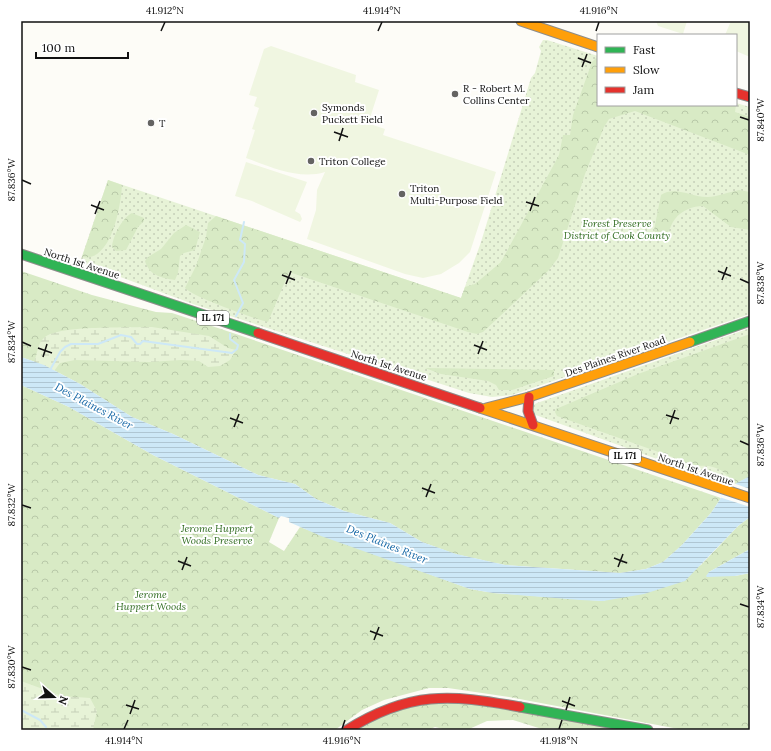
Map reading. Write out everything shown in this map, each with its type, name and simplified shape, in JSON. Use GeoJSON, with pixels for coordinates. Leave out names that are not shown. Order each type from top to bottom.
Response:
{"type":"FeatureCollection","features":[{"type":"Feature","properties":{"kind":"main road"},"geometry":{"type":"LineString","coordinates":[[521,21],[597,47]]}},
{"type":"Feature","properties":{"kind":"main road"},"geometry":{"type":"LineString","coordinates":[[737,93],[750,98]]}},
{"type":"Feature","properties":{"kind":"main road","name":"North 1st Avenue"},"geometry":{"type":"LineString","coordinates":[[21,254],[486,408],[750,498]]}},
{"type":"Feature","properties":{"kind":"main road","name":"Des Plaines River Road"},"geometry":{"type":"LineString","coordinates":[[486,408],[529,397],[750,320]]}},
{"type":"Feature","properties":{"kind":"main road"},"geometry":{"type":"LineString","coordinates":[[529,397],[527,406],[528,414],[533,425]]}},
{"type":"Feature","properties":{"kind":"main road"},"geometry":{"type":"LineString","coordinates":[[346,730],[379,711],[414,700],[445,697],[476,700],[648,730]]}},
{"type":"Feature","properties":{"kind":"green space"},"geometry":{"type":"Polygon","coordinates":[[[656,21],[687,21],[683,34],[658,26],[656,21]]]}},
{"type":"Feature","properties":{"kind":"green space"},"geometry":{"type":"Polygon","coordinates":[[[731,21],[750,21],[750,57],[737,51],[737,34],[725,34],[731,21]]]}},
{"type":"Feature","properties":{"kind":"green space","name":"Forest Preserve District of Cook County"},"geometry":{"type":"Polygon","coordinates":[[[543,40],[547,40],[597,56],[597,106],[737,106],[737,103],[750,107],[750,314],[512,395],[492,397],[469,393],[193,304],[80,262],[108,180],[461,298],[481,242],[531,78],[535,73],[541,51],[539,47],[543,40]]]}},
{"type":"Feature","properties":{"kind":"green space","name":"Triton Multi-Purpose Field"},"geometry":{"type":"Polygon","coordinates":[[[271,46],[356,75],[355,82],[379,90],[370,118],[374,119],[373,125],[385,129],[383,135],[496,172],[470,252],[459,263],[441,274],[423,278],[405,274],[307,239],[316,210],[317,190],[325,172],[315,174],[295,173],[246,158],[255,130],[252,129],[259,108],[254,106],[257,97],[249,95],[264,49],[271,46]]]}},
{"type":"Feature","properties":{"kind":"green space"},"geometry":{"type":"Polygon","coordinates":[[[597,58],[597,106],[736,106],[735,112],[750,117],[750,155],[635,111],[609,119],[604,127],[585,174],[558,258],[548,271],[483,332],[477,334],[289,272],[268,322],[250,317],[210,301],[190,292],[185,288],[196,266],[206,237],[208,223],[216,216],[461,298],[465,287],[475,284],[501,262],[559,155],[563,135],[570,135],[573,115],[592,62],[597,58]]]}},
{"type":"Feature","properties":{"kind":"green space"},"geometry":{"type":"Polygon","coordinates":[[[246,162],[307,182],[295,211],[300,214],[302,219],[300,222],[252,201],[235,196],[246,162]]]}},
{"type":"Feature","properties":{"kind":"green space"},"geometry":{"type":"Polygon","coordinates":[[[108,180],[122,185],[120,205],[113,230],[108,242],[101,251],[92,256],[82,257],[108,180]]]}},
{"type":"Feature","properties":{"kind":"green space"},"geometry":{"type":"Polygon","coordinates":[[[739,190],[750,192],[750,230],[731,227],[703,206],[695,207],[681,213],[662,237],[657,235],[654,230],[661,195],[666,192],[672,191],[708,197],[739,190]]]}},
{"type":"Feature","properties":{"kind":"green space"},"geometry":{"type":"Polygon","coordinates":[[[132,213],[144,218],[144,221],[138,227],[126,250],[116,251],[112,247],[116,233],[128,215],[132,213]]]}},
{"type":"Feature","properties":{"kind":"green space"},"geometry":{"type":"Polygon","coordinates":[[[186,225],[200,232],[195,250],[184,253],[180,256],[178,273],[175,280],[156,275],[149,270],[145,261],[148,257],[161,249],[174,233],[186,225]]]}},
{"type":"Feature","properties":{"kind":"green space"},"geometry":{"type":"Polygon","coordinates":[[[21,271],[92,295],[156,312],[172,313],[721,498],[711,513],[682,545],[663,562],[646,569],[620,573],[505,565],[455,554],[422,542],[390,523],[344,511],[316,499],[295,484],[258,475],[173,434],[132,417],[80,384],[44,365],[21,357],[21,271]]]}},
{"type":"Feature","properties":{"kind":"green space"},"geometry":{"type":"Polygon","coordinates":[[[152,327],[209,336],[228,348],[236,350],[230,360],[220,366],[208,367],[199,361],[181,360],[149,362],[75,360],[60,363],[54,371],[34,362],[40,342],[42,339],[53,333],[79,329],[152,327]]]}},
{"type":"Feature","properties":{"kind":"green space"},"geometry":{"type":"Polygon","coordinates":[[[750,328],[750,489],[668,463],[533,414],[533,405],[537,403],[750,328]]]}},
{"type":"Feature","properties":{"kind":"green space"},"geometry":{"type":"Polygon","coordinates":[[[750,334],[750,476],[735,484],[727,475],[715,467],[698,466],[557,416],[555,412],[556,409],[638,374],[750,334]]]}},
{"type":"Feature","properties":{"kind":"green space"},"geometry":{"type":"Polygon","coordinates":[[[425,368],[554,370],[554,376],[512,390],[499,390],[496,385],[488,381],[441,374],[425,368]]]}},
{"type":"Feature","properties":{"kind":"green space","name":"Jerome Huppert Woods"},"geometry":{"type":"Polygon","coordinates":[[[21,385],[69,407],[153,455],[279,518],[269,542],[284,551],[300,527],[470,589],[493,593],[603,601],[701,565],[738,526],[750,517],[750,549],[709,572],[735,576],[750,573],[750,730],[684,730],[509,697],[448,688],[429,688],[384,700],[362,710],[335,730],[21,730],[21,385]]]}},
{"type":"Feature","properties":{"kind":"green space"},"geometry":{"type":"Polygon","coordinates":[[[21,681],[62,696],[90,698],[97,711],[93,730],[21,730],[21,681]]]}},
{"type":"Feature","properties":{"kind":"green space"},"geometry":{"type":"Polygon","coordinates":[[[437,702],[479,705],[624,730],[542,729],[513,720],[487,721],[467,730],[447,730],[435,727],[428,730],[354,730],[384,715],[415,706],[437,702]]]}},
{"type":"Feature","properties":{"kind":"water","name":"Des Plaines River"},"geometry":{"type":"Polygon","coordinates":[[[21,357],[44,365],[80,384],[132,417],[173,434],[258,475],[295,484],[316,499],[344,511],[390,523],[422,542],[456,554],[505,565],[620,573],[646,569],[663,562],[682,545],[711,513],[721,498],[735,484],[750,476],[750,517],[738,526],[685,581],[644,594],[603,601],[493,593],[470,589],[321,536],[289,522],[289,518],[281,516],[279,518],[153,455],[69,407],[21,385],[21,357]]]}},
{"type":"Feature","properties":{"kind":"water"},"geometry":{"type":"Polygon","coordinates":[[[750,549],[750,573],[735,576],[706,576],[709,572],[750,549]]]}},
{"type":"Feature","properties":{"kind":"pier"},"geometry":{"type":"Polygon","coordinates":[[[733,483],[750,489],[750,507],[719,497],[733,483]]]}},
{"type":"Feature","properties":{"kind":"waterway"},"geometry":{"type":"LineString","coordinates":[[236,316],[243,303],[234,280],[244,262],[245,244],[240,240],[244,222]]}},
{"type":"Feature","properties":{"kind":"waterway"},"geometry":{"type":"LineString","coordinates":[[50,370],[60,352],[71,344],[98,344],[121,335],[131,337],[137,344],[140,344],[143,341],[232,353],[237,349],[238,345],[230,339],[230,334]]}},
{"type":"Feature","properties":{"kind":"waterway"},"geometry":{"type":"LineString","coordinates":[[21,710],[40,720],[46,727]]}},
{"type":"Feature","properties":{"kind":"traffic: fast"},"geometry":{"type":"LineString","coordinates":[[21,254],[258,333]]}},
{"type":"Feature","properties":{"kind":"traffic: fast"},"geometry":{"type":"LineString","coordinates":[[690,342],[750,321]]}},
{"type":"Feature","properties":{"kind":"traffic: fast"},"geometry":{"type":"LineString","coordinates":[[520,707],[648,730]]}},
{"type":"Feature","properties":{"kind":"traffic: slow"},"geometry":{"type":"LineString","coordinates":[[521,21],[597,47]]}},
{"type":"Feature","properties":{"kind":"traffic: slow"},"geometry":{"type":"LineString","coordinates":[[486,408],[529,397],[690,342]]}},
{"type":"Feature","properties":{"kind":"traffic: slow"},"geometry":{"type":"LineString","coordinates":[[480,408],[750,498]]}},
{"type":"Feature","properties":{"kind":"traffic: jam"},"geometry":{"type":"LineString","coordinates":[[737,93],[750,97]]}},
{"type":"Feature","properties":{"kind":"traffic: jam"},"geometry":{"type":"LineString","coordinates":[[258,333],[480,408]]}},
{"type":"Feature","properties":{"kind":"traffic: jam"},"geometry":{"type":"LineString","coordinates":[[529,397],[528,411],[533,425]]}},
{"type":"Feature","properties":{"kind":"traffic: jam"},"geometry":{"type":"LineString","coordinates":[[347,730],[369,717],[390,708],[411,702],[430,699],[451,698],[520,707]]}},
{"type":"Feature","properties":{"kind":"place","name":"R - Robert M. Collins Center"},"geometry":{"type":"Point","coordinates":[455,94]}},
{"type":"Feature","properties":{"kind":"place","name":"Symonds Puckett Field"},"geometry":{"type":"Point","coordinates":[314,113]}},
{"type":"Feature","properties":{"kind":"place","name":"T"},"geometry":{"type":"Point","coordinates":[151,123]}},
{"type":"Feature","properties":{"kind":"place","name":"Triton College"},"geometry":{"type":"Point","coordinates":[311,161]}},
{"type":"Feature","properties":{"kind":"place","name":"Triton Multi-Purpose Field"},"geometry":{"type":"Point","coordinates":[402,194]}},
{"type":"Feature","properties":{"kind":"park label","name":"Jerome Huppert Woods Preserve"},"geometry":{"type":"Point","coordinates":[217,534]}}]}
